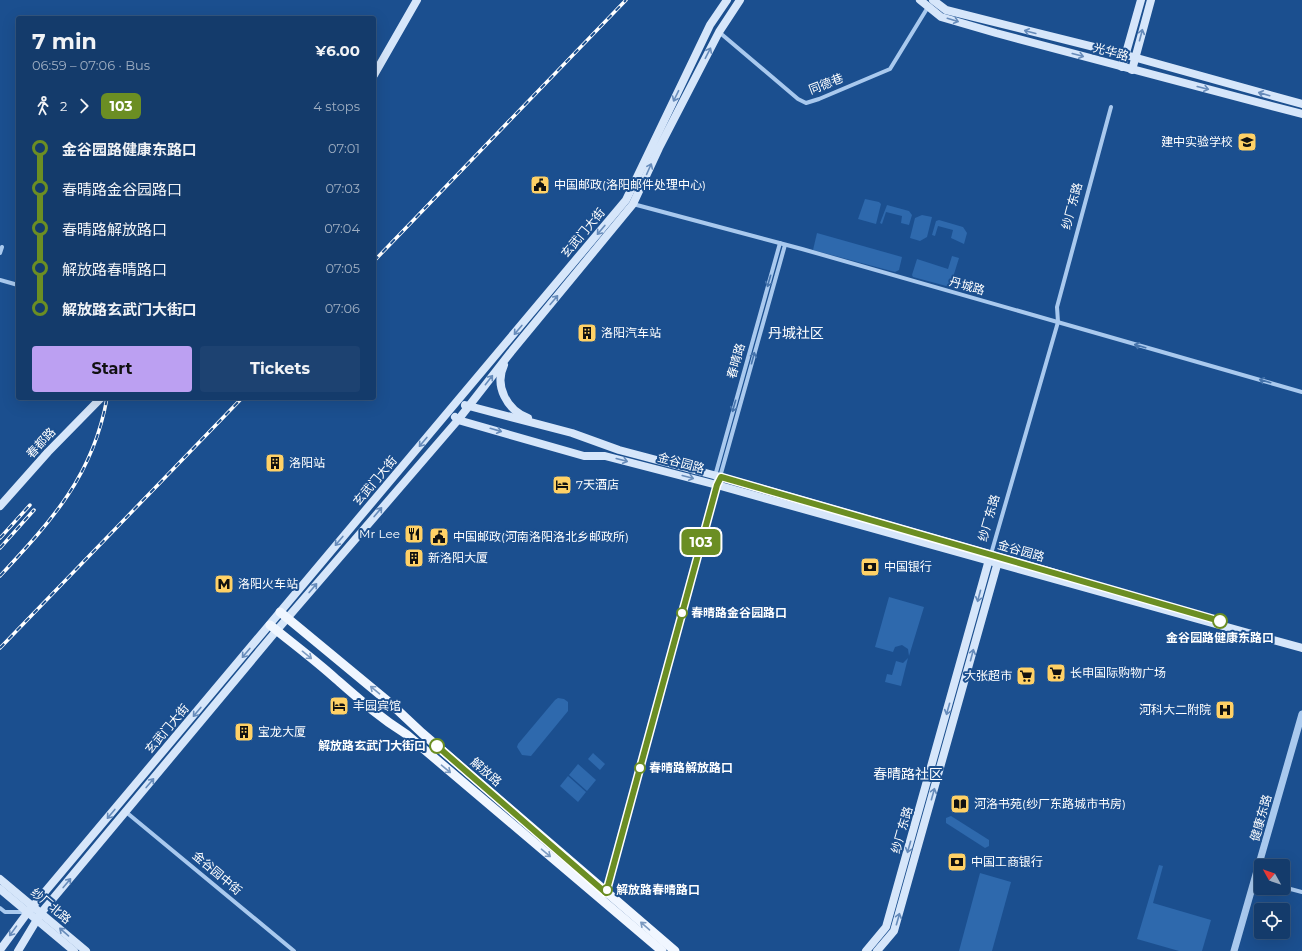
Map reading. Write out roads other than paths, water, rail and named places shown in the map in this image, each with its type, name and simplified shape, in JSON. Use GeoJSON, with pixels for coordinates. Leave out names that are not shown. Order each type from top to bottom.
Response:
{"type":"FeatureCollection","features":[{"type":"Feature","properties":{"kind":"main road"},"geometry":{"type":"LineString","coordinates":[[376,64],[413,0]]}},
{"type":"Feature","properties":{"kind":"main road"},"geometry":{"type":"LineString","coordinates":[[376,72],[417,0]]}},
{"type":"Feature","properties":{"kind":"main road","name":"玄武门大街"},"geometry":{"type":"LineString","coordinates":[[18,951],[40,917],[273,628],[280,612],[458,401],[629,202],[710,25],[727,0]]}},
{"type":"Feature","properties":{"kind":"main road","name":"玄武门大街"},"geometry":{"type":"LineString","coordinates":[[0,950],[30,909],[273,628],[288,618],[458,420],[629,202],[659,148],[719,32],[740,0]]}},
{"type":"Feature","properties":{"kind":"main road","name":"光华路"},"geometry":{"type":"LineString","coordinates":[[920,0],[946,10],[1126,55],[1302,104]]}},
{"type":"Feature","properties":{"kind":"main road"},"geometry":{"type":"LineString","coordinates":[[1122,67],[1141,0]]}},
{"type":"Feature","properties":{"kind":"main road"},"geometry":{"type":"LineString","coordinates":[[1132,70],[1151,0]]}},
{"type":"Feature","properties":{"kind":"main road","name":"光华路"},"geometry":{"type":"LineString","coordinates":[[931,3],[941,17],[1132,70],[1302,114]]}},
{"type":"Feature","properties":{"kind":"main road"},"geometry":{"type":"LineString","coordinates":[[511,352],[501,372],[501,391],[507,403],[520,415],[553,428]]}},
{"type":"Feature","properties":{"kind":"main road","name":"春都路"},"geometry":{"type":"LineString","coordinates":[[0,500],[45,450],[95,400]]}},
{"type":"Feature","properties":{"kind":"main road","name":"春都路"},"geometry":{"type":"LineString","coordinates":[[0,506],[48,452],[99,400]]}},
{"type":"Feature","properties":{"kind":"main road","name":"金谷园路"},"geometry":{"type":"LineString","coordinates":[[458,401],[468,407],[553,428],[619,450],[718,476],[994,559],[1302,648]]}},
{"type":"Feature","properties":{"kind":"main road","name":"金谷园路"},"geometry":{"type":"LineString","coordinates":[[449,412],[458,420],[584,456],[605,456],[717,485],[994,559],[1302,644]]}},
{"type":"Feature","properties":{"kind":"main road","name":"纱厂东路"},"geometry":{"type":"LineString","coordinates":[[866,951],[886,927],[994,559]]}},
{"type":"Feature","properties":{"kind":"main road","name":"纱厂东路"},"geometry":{"type":"LineString","coordinates":[[877,951],[894,931],[994,559]]}},
{"type":"Feature","properties":{"kind":"main road","name":"解放路"},"geometry":{"type":"LineString","coordinates":[[280,612],[390,703],[604,896],[662,951]]}},
{"type":"Feature","properties":{"kind":"main road","name":"解放路"},"geometry":{"type":"LineString","coordinates":[[273,628],[380,717],[406,734],[604,896],[675,951]]}},
{"type":"Feature","properties":{"kind":"main road","name":"纱厂北路"},"geometry":{"type":"LineString","coordinates":[[0,879],[30,909]]}},
{"type":"Feature","properties":{"kind":"main road","name":"纱厂北路"},"geometry":{"type":"LineString","coordinates":[[0,889],[30,909],[86,951]]}},
{"type":"Feature","properties":{"kind":"main road","name":"纱厂北路"},"geometry":{"type":"LineString","coordinates":[[40,917],[74,951]]}},
{"type":"Feature","properties":{"kind":"street","name":"同德巷"},"geometry":{"type":"LineString","coordinates":[[719,32],[798,99],[806,103],[890,69],[931,3]]}},
{"type":"Feature","properties":{"kind":"street","name":"纱厂东路"},"geometry":{"type":"LineString","coordinates":[[994,559],[1058,322],[1057,307],[1111,107]]}},
{"type":"Feature","properties":{"kind":"street","name":"丹城路"},"geometry":{"type":"LineString","coordinates":[[629,202],[780,243],[1302,392]]}},
{"type":"Feature","properties":{"kind":"street","name":"春晴路"},"geometry":{"type":"LineString","coordinates":[[604,896],[717,485],[718,476],[780,243]]}},
{"type":"Feature","properties":{"kind":"street","name":"春晴路"},"geometry":{"type":"LineString","coordinates":[[718,476],[785,245]]}},
{"type":"Feature","properties":{"kind":"street"},"geometry":{"type":"LineString","coordinates":[[0,253],[2,247]]}},
{"type":"Feature","properties":{"kind":"street"},"geometry":{"type":"LineString","coordinates":[[0,280],[16,284]]}},
{"type":"Feature","properties":{"kind":"street","name":"健康东路"},"geometry":{"type":"LineString","coordinates":[[1264,859],[1302,714]]}},
{"type":"Feature","properties":{"kind":"street","name":"金谷园中街"},"geometry":{"type":"LineString","coordinates":[[126,812],[294,951]]}},
{"type":"Feature","properties":{"kind":"street"},"geometry":{"type":"LineString","coordinates":[[1290,889],[1302,892]]}},
{"type":"Feature","properties":{"kind":"street","name":"健康东路"},"geometry":{"type":"LineString","coordinates":[[1234,951],[1254,892]]}},
{"type":"Feature","properties":{"kind":"street"},"geometry":{"type":"LineString","coordinates":[[0,908],[5,912],[30,909]]}},
{"type":"Feature","properties":{"kind":"railway"},"geometry":{"type":"LineString","coordinates":[[376,259],[626,0]]}},
{"type":"Feature","properties":{"kind":"railway"},"geometry":{"type":"LineString","coordinates":[[0,576],[37,536],[53,516],[81,474],[92,451],[101,426],[107,400]]}},
{"type":"Feature","properties":{"kind":"railway"},"geometry":{"type":"LineString","coordinates":[[0,648],[240,400]]}},
{"type":"Feature","properties":{"kind":"railway"},"geometry":{"type":"LineString","coordinates":[[0,538],[30,505]]}},
{"type":"Feature","properties":{"kind":"railway"},"geometry":{"type":"LineString","coordinates":[[0,548],[34,510]]}},
{"type":"Feature","properties":{"kind":"place","name":"建中实验学校"},"geometry":{"type":"Point","coordinates":[1247,142]}},
{"type":"Feature","properties":{"kind":"place","name":"中国邮政(洛阳邮件处理中心)"},"geometry":{"type":"Point","coordinates":[540,185]}},
{"type":"Feature","properties":{"kind":"place","name":"洛阳汽车站"},"geometry":{"type":"Point","coordinates":[587,333]}},
{"type":"Feature","properties":{"kind":"place","name":"洛阳站"},"geometry":{"type":"Point","coordinates":[275,463]}},
{"type":"Feature","properties":{"kind":"place","name":"7天酒店"},"geometry":{"type":"Point","coordinates":[562,485]}},
{"type":"Feature","properties":{"kind":"place","name":"Mr Lee"},"geometry":{"type":"Point","coordinates":[414,534]}},
{"type":"Feature","properties":{"kind":"place","name":"中国邮政(河南洛阳洛北乡邮政所)"},"geometry":{"type":"Point","coordinates":[439,537]}},
{"type":"Feature","properties":{"kind":"place","name":"新洛阳大厦"},"geometry":{"type":"Point","coordinates":[414,558]}},
{"type":"Feature","properties":{"kind":"place","name":"中国银行"},"geometry":{"type":"Point","coordinates":[870,567]}},
{"type":"Feature","properties":{"kind":"place","name":"洛阳火车站"},"geometry":{"type":"Point","coordinates":[224,584]}},
{"type":"Feature","properties":{"kind":"place","name":"春晴路金谷园路口"},"geometry":{"type":"Point","coordinates":[682,613]}},
{"type":"Feature","properties":{"kind":"place","name":"金谷园路健康东路口"},"geometry":{"type":"Point","coordinates":[1220,621]}},
{"type":"Feature","properties":{"kind":"place","name":"长申国际购物广场"},"geometry":{"type":"Point","coordinates":[1056,673]}},
{"type":"Feature","properties":{"kind":"place","name":"大张超市"},"geometry":{"type":"Point","coordinates":[1026,676]}},
{"type":"Feature","properties":{"kind":"place","name":"丰园宾馆"},"geometry":{"type":"Point","coordinates":[339,706]}},
{"type":"Feature","properties":{"kind":"place","name":"河科大二附院"},"geometry":{"type":"Point","coordinates":[1225,710]}},
{"type":"Feature","properties":{"kind":"place","name":"宝龙大厦"},"geometry":{"type":"Point","coordinates":[244,732]}},
{"type":"Feature","properties":{"kind":"place","name":"解放路玄武门大街口"},"geometry":{"type":"Point","coordinates":[437,746]}},
{"type":"Feature","properties":{"kind":"place","name":"春晴路解放路口"},"geometry":{"type":"Point","coordinates":[640,768]}},
{"type":"Feature","properties":{"kind":"place","name":"河洛书苑(纱厂东路城市书房)"},"geometry":{"type":"Point","coordinates":[960,804]}},
{"type":"Feature","properties":{"kind":"place","name":"中国工商银行"},"geometry":{"type":"Point","coordinates":[957,862]}},
{"type":"Feature","properties":{"kind":"place","name":"解放路春晴路口"},"geometry":{"type":"Point","coordinates":[607,890]}},
{"type":"Feature","properties":{"kind":"district","name":"丹城社区"},"geometry":{"type":"Point","coordinates":[796,333]}},
{"type":"Feature","properties":{"kind":"district","name":"春晴路社区"},"geometry":{"type":"Point","coordinates":[908,774]}}]}
